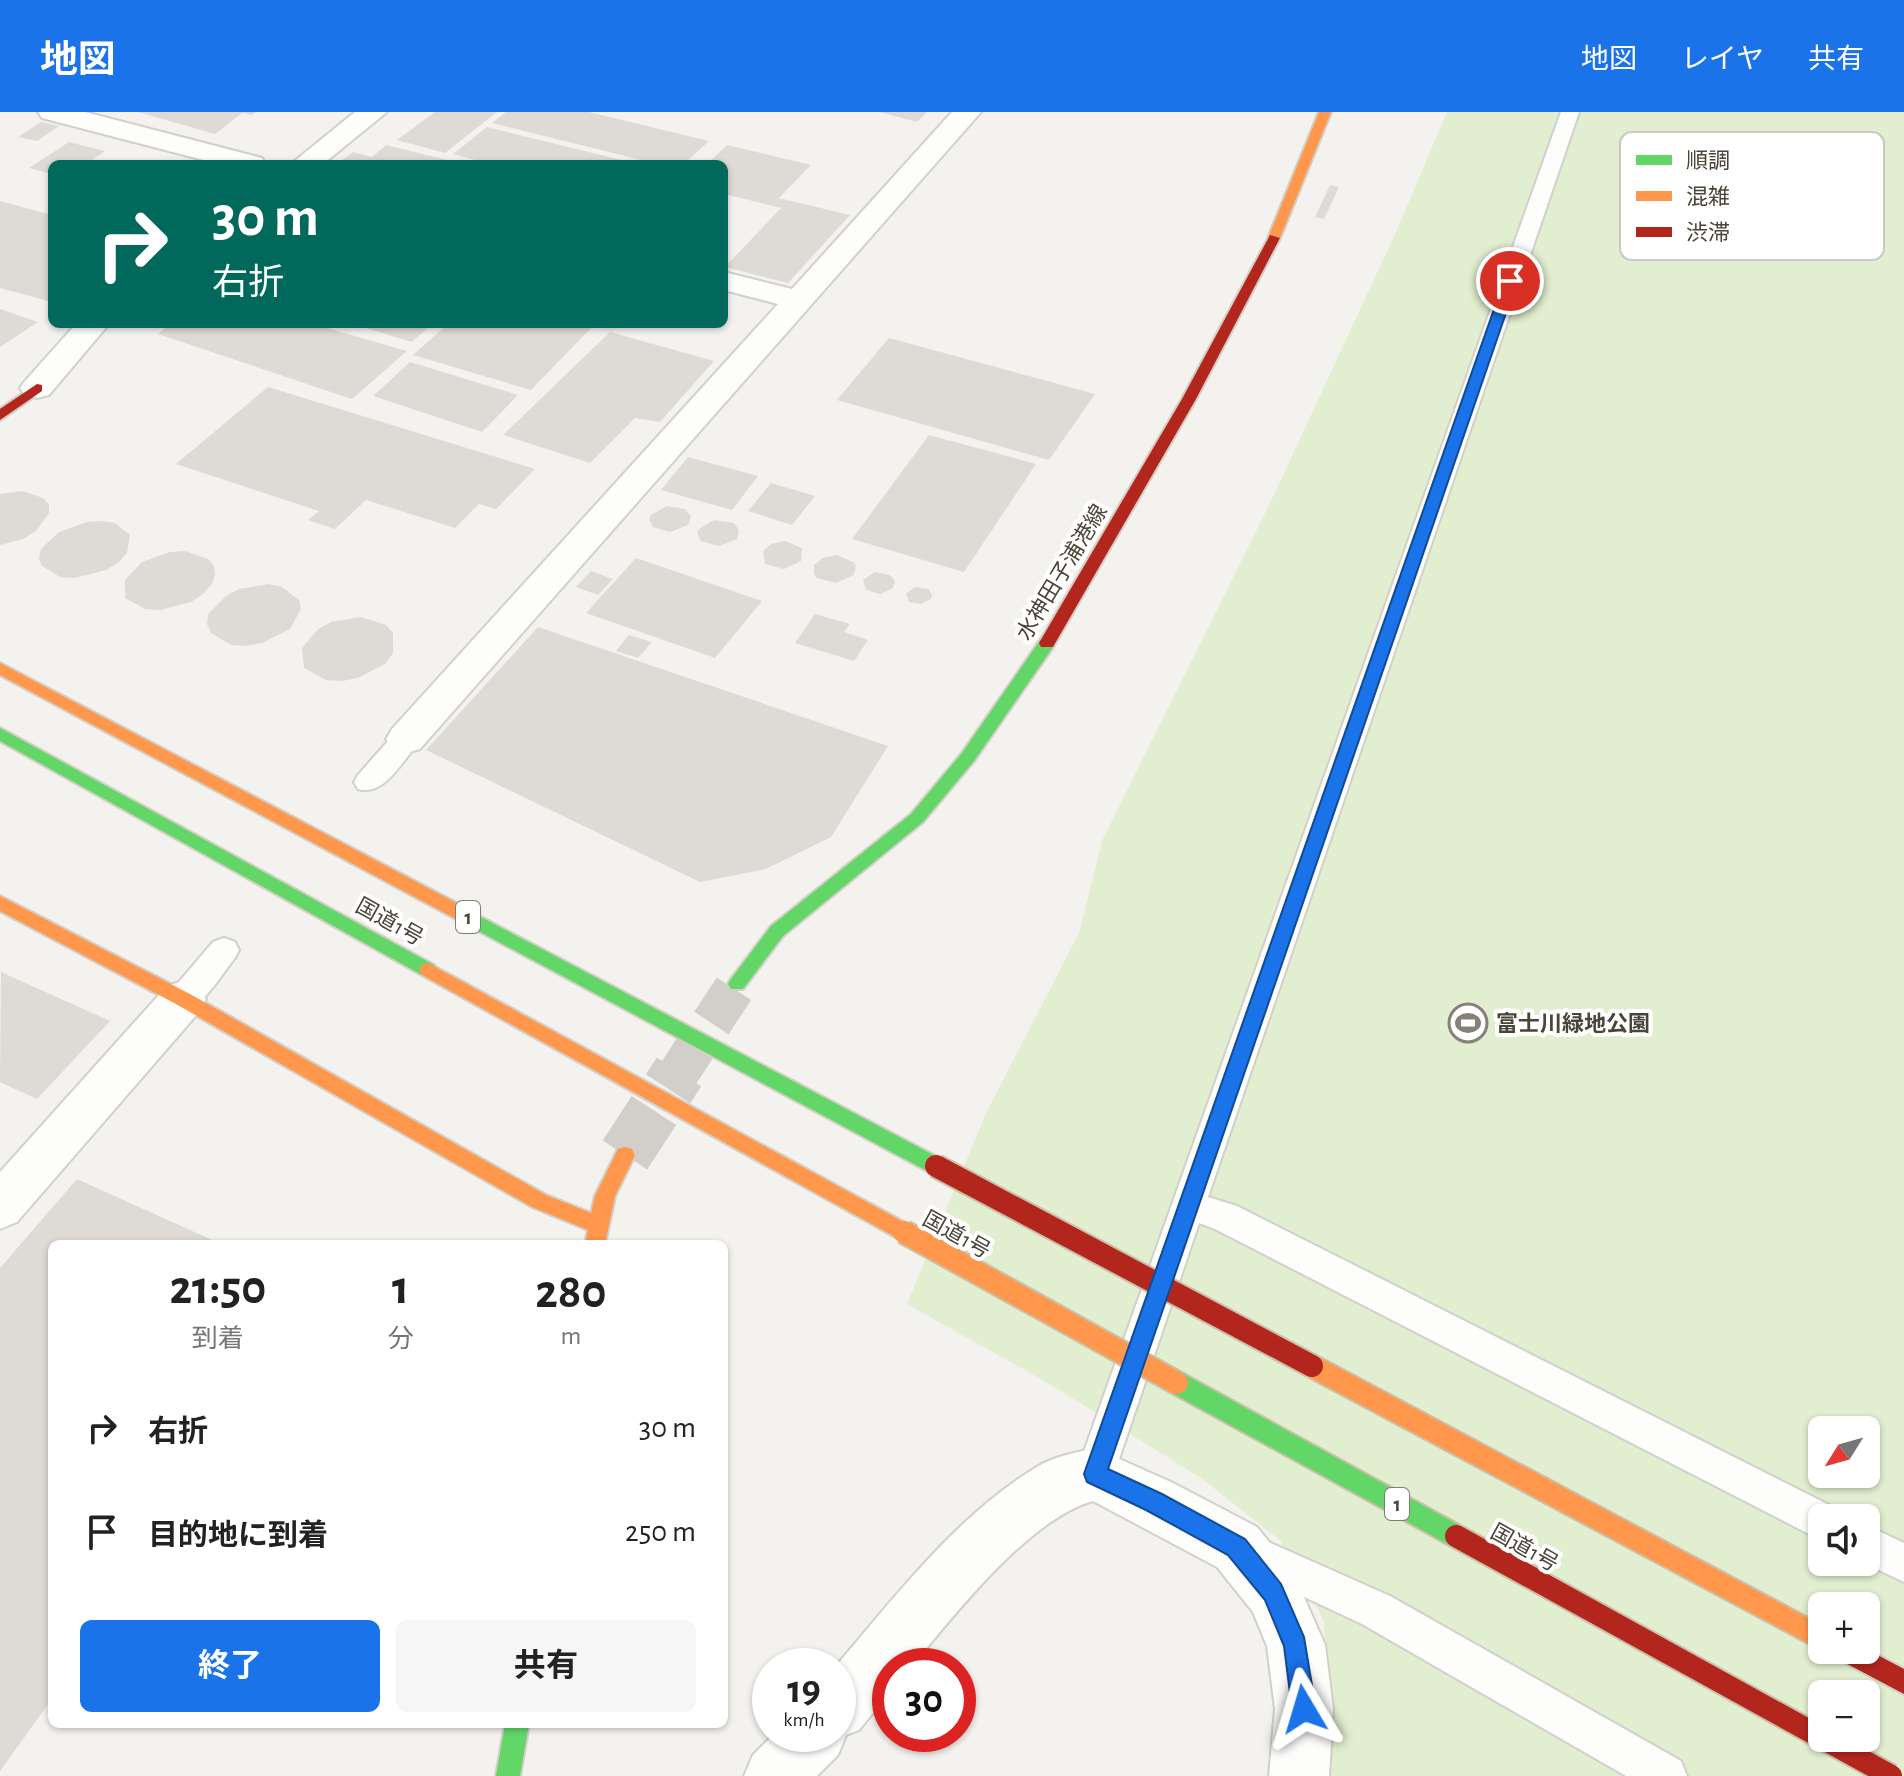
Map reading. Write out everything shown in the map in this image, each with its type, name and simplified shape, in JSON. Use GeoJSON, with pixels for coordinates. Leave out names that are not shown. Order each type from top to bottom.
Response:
{"type":"FeatureCollection","features":[{"type":"Feature","properties":{"kind":"main road","name":"水神田子浦港線"},"geometry":{"type":"LineString","coordinates":[[737,984],[778,930],[886,848],[913,823],[974,749],[1029,670],[1094,568],[1215,354],[1285,214],[1325,112]]}},
{"type":"Feature","properties":{"kind":"main road"},"geometry":{"type":"LineString","coordinates":[[0,416],[37,388]]}},
{"type":"Feature","properties":{"kind":"main road","name":"国道1号"},"geometry":{"type":"LineString","coordinates":[[0,668],[1808,1631]]}},
{"type":"Feature","properties":{"kind":"main road","name":"国道1号"},"geometry":{"type":"LineString","coordinates":[[0,734],[1891,1776]]}},
{"type":"Feature","properties":{"kind":"main road"},"geometry":{"type":"LineString","coordinates":[[0,903],[183,999],[539,1201],[598,1225]]}},
{"type":"Feature","properties":{"kind":"main road"},"geometry":{"type":"LineString","coordinates":[[596,1240],[605,1196],[625,1155]]}},
{"type":"Feature","properties":{"kind":"main road"},"geometry":{"type":"LineString","coordinates":[[1870,1664],[1904,1682]]}},
{"type":"Feature","properties":{"kind":"main road"},"geometry":{"type":"LineString","coordinates":[[508,1776],[516,1728]]}},
{"type":"Feature","properties":{"kind":"street"},"geometry":{"type":"LineString","coordinates":[[52,112],[237,160]]}},
{"type":"Feature","properties":{"kind":"street"},"geometry":{"type":"LineString","coordinates":[[310,160],[373,112]]}},
{"type":"Feature","properties":{"kind":"street"},"geometry":{"type":"LineString","coordinates":[[406,739],[967,112]]}},
{"type":"Feature","properties":{"kind":"street"},"geometry":{"type":"LineString","coordinates":[[728,282],[800,300]]}},
{"type":"Feature","properties":{"kind":"street"},"geometry":{"type":"LineString","coordinates":[[37,388],[90,328]]}},
{"type":"Feature","properties":{"kind":"street"},"geometry":{"type":"LineString","coordinates":[[0,1207],[183,999]]}},
{"type":"Feature","properties":{"kind":"street"},"geometry":{"type":"LineString","coordinates":[[856,1688],[938,1590],[1017,1513],[1058,1484],[1095,1474],[1237,1547],[1273,1592],[1296,1645],[1304,1709],[1299,1776]]}},
{"type":"Feature","properties":{"kind":"street"},"geometry":{"type":"LineString","coordinates":[[774,1776],[799,1752]]}},
{"type":"Feature","properties":{"kind":"lane"},"geometry":{"type":"LineString","coordinates":[[1095,1474],[1421,531],[1570,112]]}},
{"type":"Feature","properties":{"kind":"lane"},"geometry":{"type":"LineString","coordinates":[[368,782],[406,739]]}},
{"type":"Feature","properties":{"kind":"lane"},"geometry":{"type":"LineString","coordinates":[[183,999],[224,950]]}},
{"type":"Feature","properties":{"kind":"lane"},"geometry":{"type":"LineString","coordinates":[[1189,1205],[1225,1217],[1808,1514]]}},
{"type":"Feature","properties":{"kind":"lane"},"geometry":{"type":"LineString","coordinates":[[1237,1547],[1376,1610],[1666,1776]]}},
{"type":"Feature","properties":{"kind":"lane"},"geometry":{"type":"LineString","coordinates":[[1880,1551],[1904,1563]]}},
{"type":"Feature","properties":{"kind":"green space","name":"富士川緑地公園"},"geometry":{"type":"Polygon","coordinates":[[[1447,112],[1904,112],[1904,1776],[1327,1776],[1324,1621],[1281,1541],[1201,1478],[1048,1383],[907,1304],[986,1113],[1079,933],[1102,841],[1273,497],[1396,232],[1447,112]]]}},
{"type":"Feature","properties":{"kind":"building"},"geometry":{"type":"Polygon","coordinates":[[[138,112],[256,112],[252,115],[242,113],[215,134],[138,112]]]}},
{"type":"Feature","properties":{"kind":"building"},"geometry":{"type":"Polygon","coordinates":[[[435,112],[497,112],[445,153],[397,140],[435,112]]]}},
{"type":"Feature","properties":{"kind":"building"},"geometry":{"type":"Polygon","coordinates":[[[506,112],[589,112],[709,141],[688,160],[641,160],[492,123],[506,112]]]}},
{"type":"Feature","properties":{"kind":"building"},"geometry":{"type":"Polygon","coordinates":[[[879,112],[927,112],[917,122],[879,112]]]}},
{"type":"Feature","properties":{"kind":"building"},"geometry":{"type":"Polygon","coordinates":[[[41,122],[59,126],[37,141],[18,137],[41,122]]]}},
{"type":"Feature","properties":{"kind":"building"},"geometry":{"type":"Polygon","coordinates":[[[487,127],[622,160],[476,160],[453,154],[487,127]]]}},
{"type":"Feature","properties":{"kind":"building"},"geometry":{"type":"Polygon","coordinates":[[[69,142],[105,151],[92,160],[48,160],[48,173],[29,168],[69,142]]]}},
{"type":"Feature","properties":{"kind":"building"},"geometry":{"type":"Polygon","coordinates":[[[386,145],[447,160],[342,160],[353,152],[372,157],[386,145]]]}},
{"type":"Feature","properties":{"kind":"building"},"geometry":{"type":"Polygon","coordinates":[[[727,145],[811,165],[779,198],[850,215],[788,283],[728,268],[728,264],[781,208],[728,195],[728,160],[711,160],[727,145]]]}},
{"type":"Feature","properties":{"kind":"building"},"geometry":{"type":"Polygon","coordinates":[[[1330,185],[1339,187],[1324,219],[1315,217],[1330,185]]]}},
{"type":"Feature","properties":{"kind":"building"},"geometry":{"type":"Polygon","coordinates":[[[0,201],[48,214],[48,301],[0,288],[0,201]]]}},
{"type":"Feature","properties":{"kind":"building"},"geometry":{"type":"Polygon","coordinates":[[[0,309],[38,322],[0,347],[0,309]]]}},
{"type":"Feature","properties":{"kind":"building"},"geometry":{"type":"Polygon","coordinates":[[[165,328],[327,328],[407,351],[352,399],[158,334],[165,328]]]}},
{"type":"Feature","properties":{"kind":"building"},"geometry":{"type":"Polygon","coordinates":[[[366,328],[428,328],[412,342],[366,328]]]}},
{"type":"Feature","properties":{"kind":"building"},"geometry":{"type":"Polygon","coordinates":[[[443,328],[591,328],[531,390],[413,355],[443,328]]]}},
{"type":"Feature","properties":{"kind":"building"},"geometry":{"type":"Polygon","coordinates":[[[610,332],[714,361],[660,422],[635,418],[590,463],[503,435],[610,332]]]}},
{"type":"Feature","properties":{"kind":"building"},"geometry":{"type":"Polygon","coordinates":[[[889,338],[1095,394],[1049,460],[837,400],[889,338]]]}},
{"type":"Feature","properties":{"kind":"building"},"geometry":{"type":"Polygon","coordinates":[[[410,362],[518,395],[482,432],[373,396],[410,362]]]}},
{"type":"Feature","properties":{"kind":"building"},"geometry":{"type":"Polygon","coordinates":[[[268,387],[535,469],[496,509],[479,504],[455,528],[366,500],[335,529],[308,520],[319,511],[176,464],[268,387]]]}},
{"type":"Feature","properties":{"kind":"building"},"geometry":{"type":"Polygon","coordinates":[[[929,435],[1036,464],[964,572],[852,539],[929,435]]]}},
{"type":"Feature","properties":{"kind":"building"},"geometry":{"type":"Polygon","coordinates":[[[688,457],[758,476],[732,510],[661,490],[688,457]]]}},
{"type":"Feature","properties":{"kind":"building"},"geometry":{"type":"Polygon","coordinates":[[[771,483],[815,496],[792,525],[748,511],[771,483]]]}},
{"type":"Feature","properties":{"kind":"building"},"geometry":{"type":"Polygon","coordinates":[[[22,491],[43,498],[49,505],[49,513],[36,531],[23,539],[0,545],[0,494],[22,491]]]}},
{"type":"Feature","properties":{"kind":"building"},"geometry":{"type":"Polygon","coordinates":[[[667,506],[685,509],[691,516],[688,525],[670,532],[653,527],[649,519],[651,515],[667,506]]]}},
{"type":"Feature","properties":{"kind":"building"},"geometry":{"type":"Polygon","coordinates":[[[714,520],[734,523],[739,530],[737,539],[719,546],[701,541],[697,533],[699,529],[714,520]]]}},
{"type":"Feature","properties":{"kind":"building"},"geometry":{"type":"Polygon","coordinates":[[[87,522],[115,523],[130,535],[127,553],[118,563],[106,570],[75,578],[60,577],[42,566],[39,558],[41,549],[59,532],[87,522]]]}},
{"type":"Feature","properties":{"kind":"building"},"geometry":{"type":"Polygon","coordinates":[[[785,541],[802,548],[801,561],[784,569],[765,564],[763,551],[771,544],[785,541]]]}},
{"type":"Feature","properties":{"kind":"building"},"geometry":{"type":"Polygon","coordinates":[[[185,551],[208,559],[214,566],[212,584],[203,594],[191,602],[160,610],[145,609],[125,598],[125,580],[142,562],[170,552],[185,551]]]}},
{"type":"Feature","properties":{"kind":"building"},"geometry":{"type":"Polygon","coordinates":[[[837,555],[853,562],[856,566],[854,575],[836,583],[817,578],[814,565],[823,558],[837,555]]]}},
{"type":"Feature","properties":{"kind":"building"},"geometry":{"type":"Polygon","coordinates":[[[636,558],[762,601],[715,658],[586,613],[636,558]]]}},
{"type":"Feature","properties":{"kind":"building"},"geometry":{"type":"Polygon","coordinates":[[[591,571],[613,579],[598,595],[576,587],[591,571]]]}},
{"type":"Feature","properties":{"kind":"building"},"geometry":{"type":"Polygon","coordinates":[[[875,572],[890,575],[895,581],[893,588],[880,594],[866,590],[863,580],[875,572]]]}},
{"type":"Feature","properties":{"kind":"building"},"geometry":{"type":"Polygon","coordinates":[[[269,584],[282,587],[299,600],[301,609],[290,629],[262,643],[246,646],[231,645],[211,633],[207,624],[208,614],[226,596],[239,589],[269,584]]]}},
{"type":"Feature","properties":{"kind":"building"},"geometry":{"type":"Polygon","coordinates":[[[915,587],[928,589],[931,599],[921,604],[909,602],[906,594],[915,587]]]}},
{"type":"Feature","properties":{"kind":"building"},"geometry":{"type":"Polygon","coordinates":[[[815,614],[850,624],[844,632],[868,640],[854,661],[795,643],[815,614]]]}},
{"type":"Feature","properties":{"kind":"building"},"geometry":{"type":"Polygon","coordinates":[[[361,617],[386,625],[393,633],[393,653],[385,664],[358,678],[342,681],[326,680],[304,668],[302,648],[318,629],[331,622],[361,617]]]}},
{"type":"Feature","properties":{"kind":"building"},"geometry":{"type":"Polygon","coordinates":[[[538,627],[888,746],[831,837],[766,869],[700,882],[426,750],[538,627]]]}},
{"type":"Feature","properties":{"kind":"building"},"geometry":{"type":"Polygon","coordinates":[[[629,635],[652,642],[638,658],[616,651],[629,635]]]}},
{"type":"Feature","properties":{"kind":"building"},"geometry":{"type":"Polygon","coordinates":[[[1,972],[110,1021],[37,1099],[0,1082],[1,972]]]}},
{"type":"Feature","properties":{"kind":"building"},"geometry":{"type":"Polygon","coordinates":[[[77,1179],[212,1240],[48,1240],[48,1705],[0,1771],[0,1268],[77,1179]]]}},
{"type":"Feature","properties":{"kind":"tunnel"},"geometry":{"type":"LineString","coordinates":[[678,1074],[737,984]]}},
{"type":"Feature","properties":{"kind":"tunnel"},"geometry":{"type":"LineString","coordinates":[[625,1155],[679,1072]]}},
{"type":"Feature","properties":{"kind":"traffic: fast"},"geometry":{"type":"LineString","coordinates":[[737,984],[777,931],[917,818],[968,757],[1047,643]]}},
{"type":"Feature","properties":{"kind":"traffic: fast"},"geometry":{"type":"LineString","coordinates":[[0,734],[428,970]]}},
{"type":"Feature","properties":{"kind":"traffic: fast"},"geometry":{"type":"LineString","coordinates":[[462,914],[936,1166]]}},
{"type":"Feature","properties":{"kind":"traffic: fast"},"geometry":{"type":"LineString","coordinates":[[1177,1383],[1456,1536]]}},
{"type":"Feature","properties":{"kind":"traffic: fast"},"geometry":{"type":"LineString","coordinates":[[508,1776],[516,1728]]}},
{"type":"Feature","properties":{"kind":"traffic: slow"},"geometry":{"type":"LineString","coordinates":[[1274,238],[1325,112]]}},
{"type":"Feature","properties":{"kind":"traffic: slow"},"geometry":{"type":"LineString","coordinates":[[0,668],[462,914]]}},
{"type":"Feature","properties":{"kind":"traffic: slow"},"geometry":{"type":"LineString","coordinates":[[0,903],[183,999],[539,1201],[598,1225]]}},
{"type":"Feature","properties":{"kind":"traffic: slow"},"geometry":{"type":"LineString","coordinates":[[428,970],[904,1232]]}},
{"type":"Feature","properties":{"kind":"traffic: slow"},"geometry":{"type":"LineString","coordinates":[[596,1240],[605,1196],[625,1155]]}},
{"type":"Feature","properties":{"kind":"traffic: slow"},"geometry":{"type":"LineString","coordinates":[[904,1232],[1177,1383]]}},
{"type":"Feature","properties":{"kind":"traffic: slow"},"geometry":{"type":"LineString","coordinates":[[1312,1366],[1808,1631]]}},
{"type":"Feature","properties":{"kind":"traffic: jam"},"geometry":{"type":"LineString","coordinates":[[1047,643],[1189,399],[1274,238]]}},
{"type":"Feature","properties":{"kind":"traffic: jam"},"geometry":{"type":"LineString","coordinates":[[0,416],[37,388]]}},
{"type":"Feature","properties":{"kind":"traffic: jam"},"geometry":{"type":"LineString","coordinates":[[936,1166],[1312,1366]]}},
{"type":"Feature","properties":{"kind":"traffic: jam"},"geometry":{"type":"LineString","coordinates":[[1456,1536],[1891,1776]]}},
{"type":"Feature","properties":{"kind":"traffic: jam"},"geometry":{"type":"LineString","coordinates":[[1870,1664],[1904,1682]]}},
{"type":"Feature","properties":{"kind":"place","name":"富士川緑地公園"},"geometry":{"type":"Point","coordinates":[1468,1023]}},
{"type":"Feature","properties":{"kind":"route"},"geometry":{"type":"LineString","coordinates":[[1304,1709],[1296,1645],[1273,1592],[1237,1547],[1095,1474],[1510,281]]}}]}
